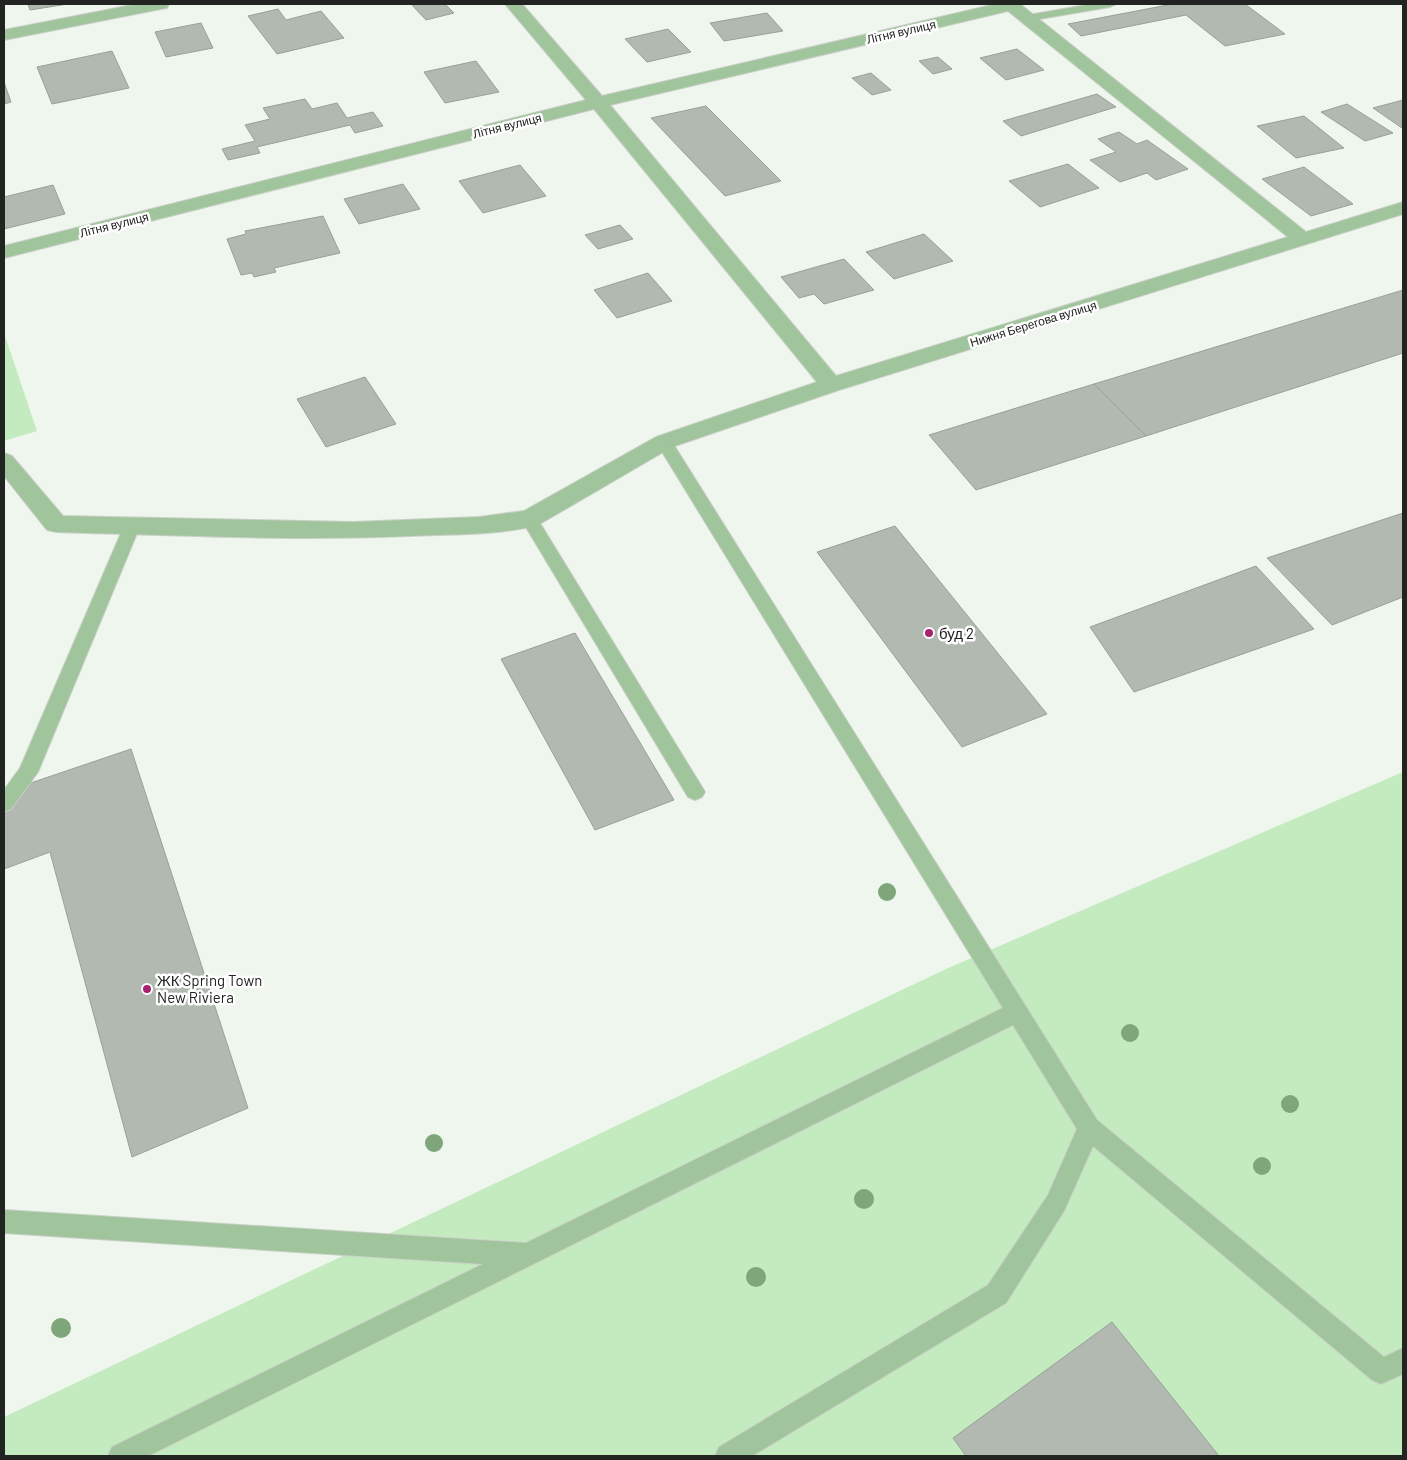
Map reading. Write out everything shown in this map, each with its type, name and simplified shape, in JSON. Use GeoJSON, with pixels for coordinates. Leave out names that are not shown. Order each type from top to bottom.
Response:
{"type":"FeatureCollection","features":[{"type":"Feature","properties":{"kind":"street"},"geometry":{"type":"LineString","coordinates":[[4,35],[161,4]]}},
{"type":"Feature","properties":{"kind":"street"},"geometry":{"type":"LineString","coordinates":[[513,4],[598,102],[831,385]]}},
{"type":"Feature","properties":{"kind":"street"},"geometry":{"type":"LineString","coordinates":[[1011,4],[1304,240]]}},
{"type":"Feature","properties":{"kind":"street","name":"Літня вулиця"},"geometry":{"type":"LineString","coordinates":[[4,252],[598,102],[1011,4]]}},
{"type":"Feature","properties":{"kind":"street","name":"Нижня Берегова вулиця"},"geometry":{"type":"LineString","coordinates":[[529,519],[664,442],[831,385],[1403,208]]}},
{"type":"Feature","properties":{"kind":"street"},"geometry":{"type":"LineString","coordinates":[[4,461],[56,524],[353,530],[480,525],[529,519]]}},
{"type":"Feature","properties":{"kind":"lane"},"geometry":{"type":"LineString","coordinates":[[1028,18],[1110,4]]}},
{"type":"Feature","properties":{"kind":"lane"},"geometry":{"type":"LineString","coordinates":[[664,442],[1089,1128],[1381,1371],[1403,1361]]}},
{"type":"Feature","properties":{"kind":"lane"},"geometry":{"type":"LineString","coordinates":[[529,519],[695,792]]}},
{"type":"Feature","properties":{"kind":"lane"},"geometry":{"type":"LineString","coordinates":[[4,804],[28,772],[132,526]]}},
{"type":"Feature","properties":{"kind":"lane"},"geometry":{"type":"LineString","coordinates":[[122,1456],[1017,1012]]}},
{"type":"Feature","properties":{"kind":"lane"},"geometry":{"type":"LineString","coordinates":[[728,1456],[997,1294],[1056,1203],[1089,1128]]}},
{"type":"Feature","properties":{"kind":"lane"},"geometry":{"type":"LineString","coordinates":[[4,1221],[529,1255]]}},
{"type":"Feature","properties":{"kind":"green space"},"geometry":{"type":"Polygon","coordinates":[[[4,333],[37,431],[4,441],[4,333]]]}},
{"type":"Feature","properties":{"kind":"green space"},"geometry":{"type":"Polygon","coordinates":[[[1403,772],[1403,1456],[4,1456],[4,1417],[946,969],[1403,772]]]}},
{"type":"Feature","properties":{"kind":"building"},"geometry":{"type":"Polygon","coordinates":[[[28,4],[68,4],[30,10],[28,4]]]}},
{"type":"Feature","properties":{"kind":"building"},"geometry":{"type":"Polygon","coordinates":[[[411,4],[445,4],[454,13],[426,20],[411,4]]]}},
{"type":"Feature","properties":{"kind":"building"},"geometry":{"type":"Polygon","coordinates":[[[1173,4],[1245,4],[1285,34],[1225,46],[1186,15],[1081,36],[1068,24],[1173,4]]]}},
{"type":"Feature","properties":{"kind":"building"},"geometry":{"type":"Polygon","coordinates":[[[278,9],[286,20],[321,11],[344,38],[277,54],[248,16],[278,9]]]}},
{"type":"Feature","properties":{"kind":"building"},"geometry":{"type":"Polygon","coordinates":[[[767,13],[783,31],[724,41],[710,23],[767,13]]]}},
{"type":"Feature","properties":{"kind":"building"},"geometry":{"type":"Polygon","coordinates":[[[201,23],[213,48],[166,57],[155,32],[201,23]]]}},
{"type":"Feature","properties":{"kind":"building"},"geometry":{"type":"Polygon","coordinates":[[[668,29],[691,52],[647,62],[625,39],[668,29]]]}},
{"type":"Feature","properties":{"kind":"building"},"geometry":{"type":"Polygon","coordinates":[[[1017,49],[1044,70],[1006,80],[980,58],[1017,49]]]}},
{"type":"Feature","properties":{"kind":"building"},"geometry":{"type":"Polygon","coordinates":[[[112,51],[129,88],[52,104],[37,67],[112,51]]]}},
{"type":"Feature","properties":{"kind":"building"},"geometry":{"type":"Polygon","coordinates":[[[938,57],[952,69],[933,74],[919,61],[938,57]]]}},
{"type":"Feature","properties":{"kind":"building"},"geometry":{"type":"Polygon","coordinates":[[[476,61],[499,92],[445,103],[424,72],[476,61]]]}},
{"type":"Feature","properties":{"kind":"building"},"geometry":{"type":"Polygon","coordinates":[[[871,73],[891,90],[872,95],[852,78],[871,73]]]}},
{"type":"Feature","properties":{"kind":"building"},"geometry":{"type":"Polygon","coordinates":[[[4,82],[11,102],[4,104],[4,82]]]}},
{"type":"Feature","properties":{"kind":"building"},"geometry":{"type":"Polygon","coordinates":[[[1097,94],[1116,107],[1021,136],[1003,121],[1097,94]]]}},
{"type":"Feature","properties":{"kind":"building"},"geometry":{"type":"Polygon","coordinates":[[[305,99],[312,109],[337,103],[347,118],[373,112],[383,126],[355,133],[350,125],[257,147],[260,153],[228,160],[222,149],[255,141],[245,125],[270,119],[263,108],[305,99]]]}},
{"type":"Feature","properties":{"kind":"building"},"geometry":{"type":"Polygon","coordinates":[[[1403,100],[1402,128],[1373,108],[1403,100]]]}},
{"type":"Feature","properties":{"kind":"building"},"geometry":{"type":"Polygon","coordinates":[[[1347,104],[1393,133],[1365,141],[1321,112],[1347,104]]]}},
{"type":"Feature","properties":{"kind":"building"},"geometry":{"type":"Polygon","coordinates":[[[706,106],[781,181],[725,196],[651,118],[706,106]]]}},
{"type":"Feature","properties":{"kind":"building"},"geometry":{"type":"Polygon","coordinates":[[[1304,116],[1344,148],[1296,158],[1257,126],[1304,116]]]}},
{"type":"Feature","properties":{"kind":"building"},"geometry":{"type":"Polygon","coordinates":[[[1119,132],[1137,144],[1147,140],[1188,169],[1156,180],[1147,173],[1120,182],[1090,160],[1116,152],[1098,139],[1119,132]]]}},
{"type":"Feature","properties":{"kind":"building"},"geometry":{"type":"Polygon","coordinates":[[[1068,164],[1099,188],[1040,207],[1009,181],[1068,164]]]}},
{"type":"Feature","properties":{"kind":"building"},"geometry":{"type":"Polygon","coordinates":[[[520,165],[546,196],[483,213],[459,181],[520,165]]]}},
{"type":"Feature","properties":{"kind":"building"},"geometry":{"type":"Polygon","coordinates":[[[1304,167],[1353,204],[1311,216],[1262,179],[1304,167]]]}},
{"type":"Feature","properties":{"kind":"building"},"geometry":{"type":"Polygon","coordinates":[[[403,184],[420,209],[359,224],[344,199],[403,184]]]}},
{"type":"Feature","properties":{"kind":"building"},"geometry":{"type":"Polygon","coordinates":[[[53,185],[65,214],[4,229],[4,197],[53,185]]]}},
{"type":"Feature","properties":{"kind":"building"},"geometry":{"type":"Polygon","coordinates":[[[323,216],[340,253],[274,268],[276,272],[254,277],[252,273],[241,275],[227,239],[246,234],[245,231],[323,216]]]}},
{"type":"Feature","properties":{"kind":"building"},"geometry":{"type":"Polygon","coordinates":[[[620,225],[633,239],[598,249],[585,235],[620,225]]]}},
{"type":"Feature","properties":{"kind":"building"},"geometry":{"type":"Polygon","coordinates":[[[924,234],[953,261],[894,279],[866,252],[924,234]]]}},
{"type":"Feature","properties":{"kind":"building"},"geometry":{"type":"Polygon","coordinates":[[[844,259],[874,290],[824,304],[814,294],[799,298],[781,277],[844,259]]]}},
{"type":"Feature","properties":{"kind":"building"},"geometry":{"type":"Polygon","coordinates":[[[648,273],[672,301],[617,318],[594,290],[648,273]]]}},
{"type":"Feature","properties":{"kind":"building"},"geometry":{"type":"Polygon","coordinates":[[[1403,290],[1403,353],[1146,436],[1094,384],[1403,290]]]}},
{"type":"Feature","properties":{"kind":"building"},"geometry":{"type":"Polygon","coordinates":[[[365,377],[396,424],[326,447],[297,399],[365,377]]]}},
{"type":"Feature","properties":{"kind":"building"},"geometry":{"type":"Polygon","coordinates":[[[1094,384],[1146,436],[976,490],[929,435],[1094,384]]]}},
{"type":"Feature","properties":{"kind":"building"},"geometry":{"type":"Polygon","coordinates":[[[1403,513],[1403,597],[1332,625],[1267,558],[1403,513]]]}},
{"type":"Feature","properties":{"kind":"building","name":"буд 2"},"geometry":{"type":"Polygon","coordinates":[[[895,526],[1047,714],[962,747],[817,552],[895,526]]]}},
{"type":"Feature","properties":{"kind":"building"},"geometry":{"type":"Polygon","coordinates":[[[1256,566],[1314,629],[1134,692],[1090,627],[1256,566]]]}},
{"type":"Feature","properties":{"kind":"building"},"geometry":{"type":"Polygon","coordinates":[[[575,633],[674,800],[595,830],[501,659],[575,633]]]}},
{"type":"Feature","properties":{"kind":"building","name":"ЖК Spring Town New Riviera"},"geometry":{"type":"Polygon","coordinates":[[[131,749],[248,1108],[132,1157],[50,852],[4,869],[4,792],[131,749]]]}},
{"type":"Feature","properties":{"kind":"building"},"geometry":{"type":"Polygon","coordinates":[[[1112,1322],[1219,1456],[966,1456],[953,1438],[1112,1322]]]}},
{"type":"Feature","properties":{"kind":"place","name":"буд 2"},"geometry":{"type":"Point","coordinates":[929,633]}},
{"type":"Feature","properties":{"kind":"place","name":"ЖК Spring Town New Riviera"},"geometry":{"type":"Point","coordinates":[147,989]}}]}
